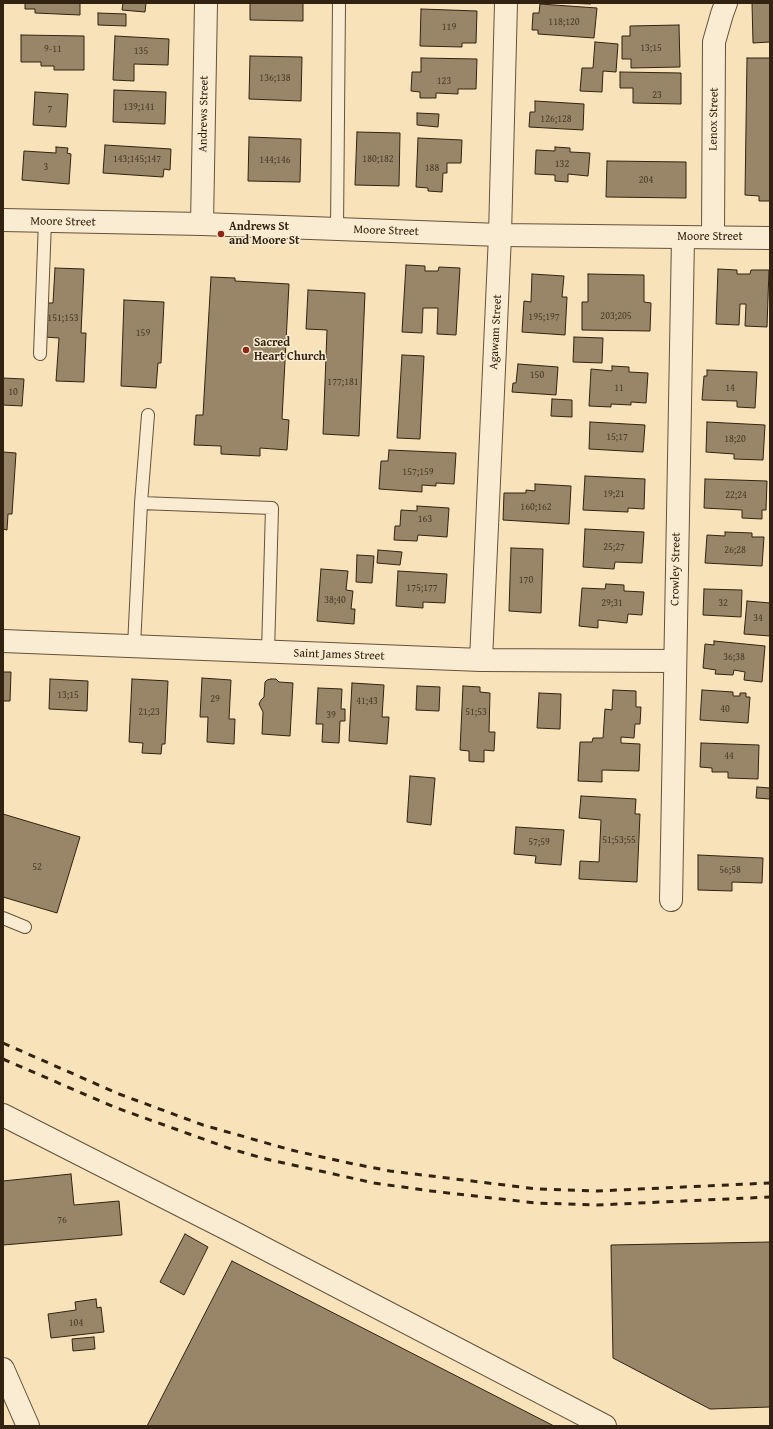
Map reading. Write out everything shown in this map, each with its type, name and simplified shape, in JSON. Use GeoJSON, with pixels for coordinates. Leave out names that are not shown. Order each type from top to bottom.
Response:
{"type":"FeatureCollection","features":[{"type":"Feature","properties":{"kind":"street","name":"Andrews Street"},"geometry":{"type":"LineString","coordinates":[[202,224],[206,3]]}},
{"type":"Feature","properties":{"kind":"street","name":"Agawam Street"},"geometry":{"type":"LineString","coordinates":[[481,660],[500,235],[506,3]]}},
{"type":"Feature","properties":{"kind":"street","name":"Lenox Street"},"geometry":{"type":"LineString","coordinates":[[713,237],[714,42],[726,3]]}},
{"type":"Feature","properties":{"kind":"street","name":"Moore Street"},"geometry":{"type":"LineString","coordinates":[[3,220],[202,224],[500,235],[770,238]]}},
{"type":"Feature","properties":{"kind":"street","name":"Crowley Street"},"geometry":{"type":"LineString","coordinates":[[671,900],[674,661],[683,238]]}},
{"type":"Feature","properties":{"kind":"street","name":"Saint James Street"},"geometry":{"type":"LineString","coordinates":[[3,641],[481,660],[674,661]]}},
{"type":"Feature","properties":{"kind":"street"},"geometry":{"type":"LineString","coordinates":[[3,1115],[233,1232],[605,1426]]}},
{"type":"Feature","properties":{"kind":"street"},"geometry":{"type":"LineString","coordinates":[[3,1369],[28,1426]]}},
{"type":"Feature","properties":{"kind":"lane"},"geometry":{"type":"LineString","coordinates":[[337,229],[339,3]]}},
{"type":"Feature","properties":{"kind":"lane"},"geometry":{"type":"LineString","coordinates":[[40,354],[45,221]]}},
{"type":"Feature","properties":{"kind":"lane"},"geometry":{"type":"LineString","coordinates":[[134,646],[141,503],[148,415]]}},
{"type":"Feature","properties":{"kind":"lane"},"geometry":{"type":"LineString","coordinates":[[141,503],[272,508],[268,652]]}},
{"type":"Feature","properties":{"kind":"lane"},"geometry":{"type":"LineString","coordinates":[[3,918],[25,927]]}},
{"type":"Feature","properties":{"kind":"building"},"geometry":{"type":"Polygon","coordinates":[[[25,3],[80,3],[80,15],[35,13],[35,9],[25,9],[25,3]]]}},
{"type":"Feature","properties":{"kind":"building"},"geometry":{"type":"Polygon","coordinates":[[[123,3],[146,3],[145,12],[122,10],[123,3]]]}},
{"type":"Feature","properties":{"kind":"building"},"geometry":{"type":"Polygon","coordinates":[[[250,3],[303,3],[303,21],[250,20],[250,3]]]}},
{"type":"Feature","properties":{"kind":"building"},"geometry":{"type":"Polygon","coordinates":[[[564,3],[591,3],[591,4],[564,3]]]}},
{"type":"Feature","properties":{"kind":"building"},"geometry":{"type":"Polygon","coordinates":[[[752,3],[770,3],[770,42],[753,43],[752,3]]]}},
{"type":"Feature","properties":{"kind":"building"},"geometry":{"type":"Polygon","coordinates":[[[540,4],[597,8],[594,38],[538,34],[538,30],[532,30],[533,13],[539,13],[540,4]]]}},
{"type":"Feature","properties":{"kind":"building"},"geometry":{"type":"Polygon","coordinates":[[[421,9],[477,11],[476,43],[462,43],[462,47],[420,46],[421,9]]]}},
{"type":"Feature","properties":{"kind":"building"},"geometry":{"type":"Polygon","coordinates":[[[98,13],[126,14],[126,26],[98,25],[98,13]]]}},
{"type":"Feature","properties":{"kind":"building"},"geometry":{"type":"Polygon","coordinates":[[[679,25],[680,67],[631,68],[631,59],[622,59],[622,36],[630,36],[630,26],[679,25]]]}},
{"type":"Feature","properties":{"kind":"building"},"geometry":{"type":"Polygon","coordinates":[[[21,35],[84,36],[84,70],[54,70],[54,66],[41,66],[41,62],[21,62],[21,35]]]}},
{"type":"Feature","properties":{"kind":"building"},"geometry":{"type":"Polygon","coordinates":[[[115,36],[169,39],[168,65],[134,64],[134,81],[113,80],[115,36]]]}},
{"type":"Feature","properties":{"kind":"building"},"geometry":{"type":"Polygon","coordinates":[[[595,42],[618,44],[616,72],[603,71],[602,92],[580,91],[582,68],[593,68],[595,42]]]}},
{"type":"Feature","properties":{"kind":"building"},"geometry":{"type":"Polygon","coordinates":[[[250,56],[302,57],[301,101],[249,99],[250,56]]]}},
{"type":"Feature","properties":{"kind":"building"},"geometry":{"type":"Polygon","coordinates":[[[421,58],[477,59],[476,89],[458,89],[458,94],[436,93],[436,98],[420,98],[420,92],[411,91],[412,72],[421,72],[421,58]]]}},
{"type":"Feature","properties":{"kind":"building"},"geometry":{"type":"Polygon","coordinates":[[[747,58],[770,58],[770,201],[759,201],[759,196],[745,195],[747,58]]]}},
{"type":"Feature","properties":{"kind":"building"},"geometry":{"type":"Polygon","coordinates":[[[620,72],[681,73],[681,104],[633,103],[633,88],[620,88],[620,72]]]}},
{"type":"Feature","properties":{"kind":"building"},"geometry":{"type":"Polygon","coordinates":[[[114,90],[166,92],[165,124],[113,122],[114,90]]]}},
{"type":"Feature","properties":{"kind":"building"},"geometry":{"type":"Polygon","coordinates":[[[35,92],[68,94],[66,127],[33,125],[35,92]]]}},
{"type":"Feature","properties":{"kind":"building"},"geometry":{"type":"Polygon","coordinates":[[[535,101],[584,104],[583,130],[529,127],[530,112],[535,112],[535,101]]]}},
{"type":"Feature","properties":{"kind":"building"},"geometry":{"type":"Polygon","coordinates":[[[417,113],[439,114],[438,127],[417,125],[417,113]]]}},
{"type":"Feature","properties":{"kind":"building"},"geometry":{"type":"Polygon","coordinates":[[[357,132],[400,133],[399,186],[355,185],[357,132]]]}},
{"type":"Feature","properties":{"kind":"building"},"geometry":{"type":"Polygon","coordinates":[[[249,137],[301,139],[300,182],[248,181],[249,137]]]}},
{"type":"Feature","properties":{"kind":"building"},"geometry":{"type":"Polygon","coordinates":[[[418,138],[462,140],[461,163],[447,163],[447,173],[443,173],[442,192],[428,191],[428,188],[416,187],[418,138]]]}},
{"type":"Feature","properties":{"kind":"building"},"geometry":{"type":"Polygon","coordinates":[[[105,145],[171,149],[170,170],[164,169],[163,177],[103,173],[105,145]]]}},
{"type":"Feature","properties":{"kind":"building"},"geometry":{"type":"Polygon","coordinates":[[[56,147],[68,148],[67,153],[71,154],[69,184],[22,180],[24,151],[56,153],[56,147]]]}},
{"type":"Feature","properties":{"kind":"building"},"geometry":{"type":"Polygon","coordinates":[[[555,147],[570,148],[570,152],[590,153],[588,176],[568,174],[568,182],[555,181],[555,175],[535,174],[536,150],[555,151],[555,147]]]}},
{"type":"Feature","properties":{"kind":"building"},"geometry":{"type":"Polygon","coordinates":[[[607,161],[686,162],[686,198],[606,197],[607,161]]]}},
{"type":"Feature","properties":{"kind":"building"},"geometry":{"type":"Polygon","coordinates":[[[406,265],[425,266],[425,271],[438,271],[439,267],[460,268],[456,335],[437,334],[438,308],[423,308],[422,333],[402,332],[406,265]]]}},
{"type":"Feature","properties":{"kind":"building"},"geometry":{"type":"Polygon","coordinates":[[[55,268],[84,269],[81,333],[86,333],[84,382],[56,381],[59,338],[44,337],[46,303],[53,303],[55,268]]]}},
{"type":"Feature","properties":{"kind":"building"},"geometry":{"type":"Polygon","coordinates":[[[718,269],[737,270],[737,274],[750,274],[751,270],[769,270],[767,327],[745,326],[746,304],[740,304],[739,325],[716,324],[718,269]]]}},
{"type":"Feature","properties":{"kind":"building"},"geometry":{"type":"Polygon","coordinates":[[[532,274],[564,276],[562,297],[567,297],[565,335],[522,332],[524,301],[531,302],[532,274]]]}},
{"type":"Feature","properties":{"kind":"building"},"geometry":{"type":"Polygon","coordinates":[[[588,274],[644,275],[644,302],[651,303],[650,331],[582,330],[582,302],[588,302],[588,274]]]}},
{"type":"Feature","properties":{"kind":"building","name":"Sacred Heart Church"},"geometry":{"type":"Polygon","coordinates":[[[211,277],[235,278],[235,281],[289,284],[282,419],[289,420],[287,450],[260,448],[260,456],[221,454],[221,446],[194,445],[196,415],[203,415],[211,277]]]}},
{"type":"Feature","properties":{"kind":"building"},"geometry":{"type":"Polygon","coordinates":[[[308,290],[365,293],[359,436],[323,434],[327,330],[306,329],[308,290]]]}},
{"type":"Feature","properties":{"kind":"building"},"geometry":{"type":"Polygon","coordinates":[[[124,300],[164,302],[161,363],[158,363],[156,388],[121,386],[124,300]]]}},
{"type":"Feature","properties":{"kind":"building"},"geometry":{"type":"Polygon","coordinates":[[[574,337],[603,338],[602,363],[573,362],[574,337]]]}},
{"type":"Feature","properties":{"kind":"building"},"geometry":{"type":"Polygon","coordinates":[[[402,355],[424,356],[420,439],[397,438],[402,355]]]}},
{"type":"Feature","properties":{"kind":"building"},"geometry":{"type":"Polygon","coordinates":[[[518,364],[558,367],[556,395],[512,392],[513,383],[516,383],[518,364]]]}},
{"type":"Feature","properties":{"kind":"building"},"geometry":{"type":"Polygon","coordinates":[[[612,366],[629,367],[629,372],[648,373],[646,403],[631,402],[631,405],[611,404],[611,407],[589,406],[591,369],[612,371],[612,366]]]}},
{"type":"Feature","properties":{"kind":"building"},"geometry":{"type":"Polygon","coordinates":[[[707,370],[757,372],[755,408],[737,407],[737,401],[702,400],[704,376],[707,376],[707,370]]]}},
{"type":"Feature","properties":{"kind":"building"},"geometry":{"type":"Polygon","coordinates":[[[3,378],[24,379],[22,406],[3,405],[3,378]]]}},
{"type":"Feature","properties":{"kind":"building"},"geometry":{"type":"Polygon","coordinates":[[[552,399],[572,400],[572,417],[551,416],[552,399]]]}},
{"type":"Feature","properties":{"kind":"building"},"geometry":{"type":"Polygon","coordinates":[[[590,422],[645,425],[643,452],[589,449],[590,422]]]}},
{"type":"Feature","properties":{"kind":"building"},"geometry":{"type":"Polygon","coordinates":[[[707,422],[765,425],[763,460],[734,459],[734,454],[706,452],[707,422]]]}},
{"type":"Feature","properties":{"kind":"building"},"geometry":{"type":"Polygon","coordinates":[[[389,450],[456,453],[454,484],[436,483],[436,486],[422,485],[422,492],[379,489],[381,461],[388,461],[389,450]]]}},
{"type":"Feature","properties":{"kind":"building"},"geometry":{"type":"Polygon","coordinates":[[[3,452],[16,453],[12,514],[8,514],[7,530],[3,529],[3,452]]]}},
{"type":"Feature","properties":{"kind":"building"},"geometry":{"type":"Polygon","coordinates":[[[585,476],[645,479],[644,509],[628,508],[628,512],[583,510],[585,476]]]}},
{"type":"Feature","properties":{"kind":"building"},"geometry":{"type":"Polygon","coordinates":[[[705,479],[767,481],[766,510],[762,510],[762,519],[742,518],[742,510],[704,508],[705,479]]]}},
{"type":"Feature","properties":{"kind":"building"},"geometry":{"type":"Polygon","coordinates":[[[535,484],[571,486],[569,524],[503,520],[504,493],[526,493],[526,490],[535,491],[535,484]]]}},
{"type":"Feature","properties":{"kind":"building"},"geometry":{"type":"Polygon","coordinates":[[[417,506],[449,508],[447,537],[418,535],[417,541],[394,540],[395,526],[400,526],[401,510],[417,511],[417,506]]]}},
{"type":"Feature","properties":{"kind":"building"},"geometry":{"type":"Polygon","coordinates":[[[585,529],[644,532],[642,563],[615,562],[614,569],[583,567],[585,529]]]}},
{"type":"Feature","properties":{"kind":"building"},"geometry":{"type":"Polygon","coordinates":[[[725,532],[752,533],[752,537],[764,537],[762,566],[705,563],[707,535],[725,536],[725,532]]]}},
{"type":"Feature","properties":{"kind":"building"},"geometry":{"type":"Polygon","coordinates":[[[511,548],[543,549],[541,613],[509,611],[511,548]]]}},
{"type":"Feature","properties":{"kind":"building"},"geometry":{"type":"Polygon","coordinates":[[[378,550],[402,552],[400,565],[377,563],[378,550]]]}},
{"type":"Feature","properties":{"kind":"building"},"geometry":{"type":"Polygon","coordinates":[[[357,555],[374,556],[372,583],[356,582],[357,555]]]}},
{"type":"Feature","properties":{"kind":"building"},"geometry":{"type":"Polygon","coordinates":[[[321,569],[348,571],[346,590],[353,591],[351,609],[355,609],[354,624],[317,621],[321,569]]]}},
{"type":"Feature","properties":{"kind":"building"},"geometry":{"type":"Polygon","coordinates":[[[398,571],[447,574],[445,603],[423,602],[423,608],[396,606],[398,571]]]}},
{"type":"Feature","properties":{"kind":"building"},"geometry":{"type":"Polygon","coordinates":[[[606,584],[624,585],[624,591],[644,592],[642,615],[628,614],[627,623],[598,620],[598,628],[579,626],[582,588],[605,589],[606,584]]]}},
{"type":"Feature","properties":{"kind":"building"},"geometry":{"type":"Polygon","coordinates":[[[704,589],[742,590],[741,617],[703,615],[704,589]]]}},
{"type":"Feature","properties":{"kind":"building"},"geometry":{"type":"Polygon","coordinates":[[[747,601],[770,603],[770,636],[744,634],[747,601]]]}},
{"type":"Feature","properties":{"kind":"building"},"geometry":{"type":"Polygon","coordinates":[[[714,641],[765,646],[762,682],[744,680],[745,672],[734,670],[733,675],[715,674],[716,670],[703,668],[705,644],[714,645],[714,641]]]}},
{"type":"Feature","properties":{"kind":"building"},"geometry":{"type":"Polygon","coordinates":[[[3,672],[11,672],[10,701],[3,701],[3,672]]]}},
{"type":"Feature","properties":{"kind":"building"},"geometry":{"type":"Polygon","coordinates":[[[202,678],[231,680],[229,719],[235,719],[234,744],[207,742],[208,717],[200,717],[202,678]]]}},
{"type":"Feature","properties":{"kind":"building"},"geometry":{"type":"Polygon","coordinates":[[[50,679],[88,681],[87,711],[49,709],[50,679]]]}},
{"type":"Feature","properties":{"kind":"building"},"geometry":{"type":"Polygon","coordinates":[[[132,679],[168,681],[165,744],[162,744],[161,754],[142,753],[143,743],[129,742],[132,679]]]}},
{"type":"Feature","properties":{"kind":"building"},"geometry":{"type":"Polygon","coordinates":[[[271,679],[276,679],[279,682],[293,683],[290,736],[262,734],[263,712],[259,704],[264,697],[265,682],[271,679]]]}},
{"type":"Feature","properties":{"kind":"building"},"geometry":{"type":"Polygon","coordinates":[[[352,683],[384,685],[382,717],[389,717],[387,744],[349,741],[352,683]]]}},
{"type":"Feature","properties":{"kind":"building"},"geometry":{"type":"Polygon","coordinates":[[[417,686],[440,687],[439,711],[416,710],[417,686]]]}},
{"type":"Feature","properties":{"kind":"building"},"geometry":{"type":"Polygon","coordinates":[[[463,686],[480,687],[480,692],[490,693],[489,732],[495,732],[494,751],[484,750],[484,762],[469,761],[469,751],[460,750],[463,686]]]}},
{"type":"Feature","properties":{"kind":"building"},"geometry":{"type":"Polygon","coordinates":[[[318,688],[342,689],[341,709],[345,709],[345,721],[340,721],[339,743],[322,742],[323,724],[316,724],[318,688]]]}},
{"type":"Feature","properties":{"kind":"building"},"geometry":{"type":"Polygon","coordinates":[[[613,690],[636,691],[636,707],[641,707],[640,724],[635,724],[634,738],[621,737],[621,743],[640,744],[639,771],[602,770],[602,782],[578,781],[580,742],[592,742],[593,738],[603,738],[605,709],[612,710],[613,690]]]}},
{"type":"Feature","properties":{"kind":"building"},"geometry":{"type":"Polygon","coordinates":[[[702,690],[733,692],[733,696],[740,696],[740,693],[746,693],[746,697],[750,697],[748,723],[700,720],[702,690]]]}},
{"type":"Feature","properties":{"kind":"building"},"geometry":{"type":"Polygon","coordinates":[[[539,693],[561,694],[560,729],[537,728],[539,693]]]}},
{"type":"Feature","properties":{"kind":"building"},"geometry":{"type":"Polygon","coordinates":[[[701,743],[759,745],[758,779],[728,778],[728,772],[712,772],[712,768],[700,767],[701,743]]]}},
{"type":"Feature","properties":{"kind":"building"},"geometry":{"type":"Polygon","coordinates":[[[410,776],[435,778],[431,825],[407,822],[410,776]]]}},
{"type":"Feature","properties":{"kind":"building"},"geometry":{"type":"Polygon","coordinates":[[[757,787],[770,788],[770,799],[756,798],[757,787]]]}},
{"type":"Feature","properties":{"kind":"building"},"geometry":{"type":"Polygon","coordinates":[[[581,796],[636,799],[635,814],[640,814],[637,882],[579,879],[580,861],[599,862],[601,820],[579,818],[581,796]]]}},
{"type":"Feature","properties":{"kind":"building"},"geometry":{"type":"Polygon","coordinates":[[[3,814],[80,837],[57,913],[3,897],[3,814]]]}},
{"type":"Feature","properties":{"kind":"building"},"geometry":{"type":"Polygon","coordinates":[[[516,827],[564,830],[561,865],[535,863],[536,856],[514,854],[516,827]]]}},
{"type":"Feature","properties":{"kind":"building"},"geometry":{"type":"Polygon","coordinates":[[[698,855],[763,858],[762,883],[732,882],[732,891],[698,890],[698,855]]]}},
{"type":"Feature","properties":{"kind":"building"},"geometry":{"type":"Polygon","coordinates":[[[71,1174],[74,1205],[119,1201],[122,1235],[3,1245],[3,1181],[71,1174]]]}},
{"type":"Feature","properties":{"kind":"building"},"geometry":{"type":"Polygon","coordinates":[[[185,1234],[208,1247],[184,1295],[160,1282],[185,1234]]]}},
{"type":"Feature","properties":{"kind":"building"},"geometry":{"type":"Polygon","coordinates":[[[770,1242],[770,1407],[710,1409],[613,1358],[611,1245],[770,1242]]]}},
{"type":"Feature","properties":{"kind":"building"},"geometry":{"type":"Polygon","coordinates":[[[232,1261],[554,1426],[147,1426],[232,1261]]]}},
{"type":"Feature","properties":{"kind":"building"},"geometry":{"type":"Polygon","coordinates":[[[96,1299],[97,1308],[101,1307],[104,1332],[51,1338],[48,1314],[76,1310],[75,1302],[96,1299]]]}},
{"type":"Feature","properties":{"kind":"building"},"geometry":{"type":"Polygon","coordinates":[[[94,1337],[95,1349],[73,1351],[72,1339],[94,1337]]]}},
{"type":"Feature","properties":{"kind":"railway"},"geometry":{"type":"LineString","coordinates":[[3,1043],[119,1094],[203,1125],[291,1150],[390,1171],[537,1189],[597,1191],[770,1183]]}},
{"type":"Feature","properties":{"kind":"railway"},"geometry":{"type":"LineString","coordinates":[[3,1059],[114,1107],[231,1149],[266,1159],[374,1183],[536,1203],[597,1205],[770,1197]]}},
{"type":"Feature","properties":{"kind":"place","name":"Andrews St and Moore St"},"geometry":{"type":"Point","coordinates":[221,234]}},
{"type":"Feature","properties":{"kind":"place","name":"Sacred Heart Church"},"geometry":{"type":"Point","coordinates":[246,350]}}]}
